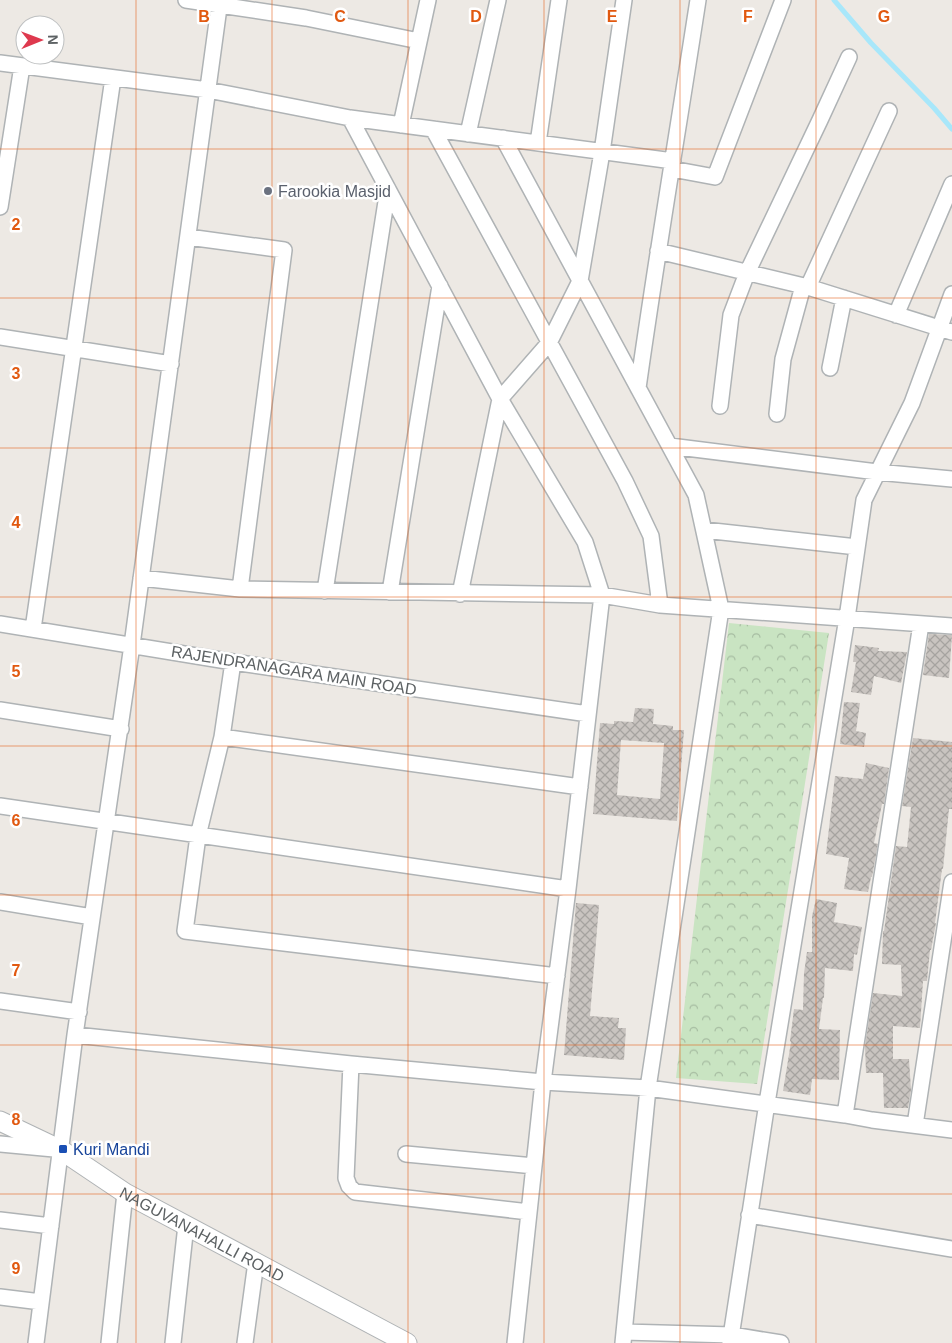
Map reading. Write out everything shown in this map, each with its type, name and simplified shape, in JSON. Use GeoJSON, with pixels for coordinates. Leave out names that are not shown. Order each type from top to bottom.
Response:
{"type":"FeatureCollection","features":[{"type":"Feature","properties":{"kind":"street"},"geometry":{"type":"LineString","coordinates":[[186,0],[219,3],[306,18],[419,41]]}},
{"type":"Feature","properties":{"kind":"street"},"geometry":{"type":"LineString","coordinates":[[401,125],[428,0]]}},
{"type":"Feature","properties":{"kind":"street"},"geometry":{"type":"LineString","coordinates":[[468,134],[498,0]]}},
{"type":"Feature","properties":{"kind":"street"},"geometry":{"type":"LineString","coordinates":[[538,143],[560,0]]}},
{"type":"Feature","properties":{"kind":"street"},"geometry":{"type":"LineString","coordinates":[[460,594],[500,399],[549,343],[580,282],[602,152],[624,0]]}},
{"type":"Feature","properties":{"kind":"street"},"geometry":{"type":"LineString","coordinates":[[638,388],[698,0]]}},
{"type":"Feature","properties":{"kind":"street"},"geometry":{"type":"LineString","coordinates":[[0,63],[208,90],[350,118],[602,152],[672,165],[715,177],[783,0]]}},
{"type":"Feature","properties":{"kind":"street"},"geometry":{"type":"LineString","coordinates":[[36,1343],[75,1035],[142,578],[219,3]]}},
{"type":"Feature","properties":{"kind":"street"},"geometry":{"type":"LineString","coordinates":[[720,406],[731,315],[747,273],[848,57]]}},
{"type":"Feature","properties":{"kind":"street"},"geometry":{"type":"LineString","coordinates":[[0,207],[3,166],[22,66]]}},
{"type":"Feature","properties":{"kind":"street"},"geometry":{"type":"LineString","coordinates":[[33,629],[113,78]]}},
{"type":"Feature","properties":{"kind":"street"},"geometry":{"type":"LineString","coordinates":[[777,414],[783,359],[806,287],[889,111]]}},
{"type":"Feature","properties":{"kind":"street"},"geometry":{"type":"LineString","coordinates":[[350,118],[500,399],[585,542],[602,595],[568,890],[543,1082],[515,1343]]}},
{"type":"Feature","properties":{"kind":"street"},"geometry":{"type":"LineString","coordinates":[[433,129],[625,482],[651,536],[660,605]]}},
{"type":"Feature","properties":{"kind":"street"},"geometry":{"type":"LineString","coordinates":[[503,138],[696,495],[721,609],[648,1088],[624,1337],[731,1339],[781,1343]]}},
{"type":"Feature","properties":{"kind":"street"},"geometry":{"type":"LineString","coordinates":[[896,315],[952,184]]}},
{"type":"Feature","properties":{"kind":"street"},"geometry":{"type":"LineString","coordinates":[[325,591],[388,188]]}},
{"type":"Feature","properties":{"kind":"street"},"geometry":{"type":"LineString","coordinates":[[188,237],[284,250],[240,589]]}},
{"type":"Feature","properties":{"kind":"street"},"geometry":{"type":"LineString","coordinates":[[658,251],[806,287],[945,330]]}},
{"type":"Feature","properties":{"kind":"street"},"geometry":{"type":"LineString","coordinates":[[390,592],[440,286]]}},
{"type":"Feature","properties":{"kind":"street"},"geometry":{"type":"LineString","coordinates":[[731,1339],[766,1103],[847,618],[864,500],[912,403],[945,330],[952,294]]}},
{"type":"Feature","properties":{"kind":"street"},"geometry":{"type":"LineString","coordinates":[[830,368],[844,298]]}},
{"type":"Feature","properties":{"kind":"street"},"geometry":{"type":"LineString","coordinates":[[0,337],[171,364]]}},
{"type":"Feature","properties":{"kind":"street"},"geometry":{"type":"LineString","coordinates":[[670,446],[877,472],[952,479]]}},
{"type":"Feature","properties":{"kind":"street"},"geometry":{"type":"LineString","coordinates":[[704,530],[857,547]]}},
{"type":"Feature","properties":{"kind":"street"},"geometry":{"type":"LineString","coordinates":[[142,578],[240,589],[602,595],[660,605],[952,626]]}},
{"type":"Feature","properties":{"kind":"street","name":"RAJENDRANAGARA MAIN ROAD"},"geometry":{"type":"LineString","coordinates":[[0,624],[233,662],[588,714]]}},
{"type":"Feature","properties":{"kind":"street"},"geometry":{"type":"LineString","coordinates":[[845,1115],[921,624]]}},
{"type":"Feature","properties":{"kind":"street"},"geometry":{"type":"LineString","coordinates":[[233,662],[222,737],[198,836],[185,931],[557,976]]}},
{"type":"Feature","properties":{"kind":"street"},"geometry":{"type":"LineString","coordinates":[[0,710],[120,729]]}},
{"type":"Feature","properties":{"kind":"street"},"geometry":{"type":"LineString","coordinates":[[222,737],[580,787]]}},
{"type":"Feature","properties":{"kind":"street"},"geometry":{"type":"LineString","coordinates":[[0,806],[568,890]]}},
{"type":"Feature","properties":{"kind":"street"},"geometry":{"type":"LineString","coordinates":[[915,1125],[952,882]]}},
{"type":"Feature","properties":{"kind":"street"},"geometry":{"type":"LineString","coordinates":[[0,902],[92,917]]}},
{"type":"Feature","properties":{"kind":"street"},"geometry":{"type":"LineString","coordinates":[[0,1000],[79,1012]]}},
{"type":"Feature","properties":{"kind":"street"},"geometry":{"type":"LineString","coordinates":[[75,1035],[543,1082],[648,1088],[952,1130]]}},
{"type":"Feature","properties":{"kind":"street"},"geometry":{"type":"LineString","coordinates":[[351,1064],[346,1178],[349,1186],[355,1192],[529,1212]]}},
{"type":"Feature","properties":{"kind":"street","name":"NAGUVANAHALLI ROAD"},"geometry":{"type":"LineString","coordinates":[[0,1121],[61,1150],[125,1193],[408,1343]]}},
{"type":"Feature","properties":{"kind":"street"},"geometry":{"type":"LineString","coordinates":[[0,1144],[61,1150]]}},
{"type":"Feature","properties":{"kind":"street"},"geometry":{"type":"LineString","coordinates":[[406,1154],[534,1166]]}},
{"type":"Feature","properties":{"kind":"street"},"geometry":{"type":"LineString","coordinates":[[109,1343],[125,1193]]}},
{"type":"Feature","properties":{"kind":"street"},"geometry":{"type":"LineString","coordinates":[[749,1215],[952,1249]]}},
{"type":"Feature","properties":{"kind":"street"},"geometry":{"type":"LineString","coordinates":[[0,1220],[51,1226]]}},
{"type":"Feature","properties":{"kind":"street"},"geometry":{"type":"LineString","coordinates":[[173,1343],[186,1225]]}},
{"type":"Feature","properties":{"kind":"street"},"geometry":{"type":"LineString","coordinates":[[245,1343],[256,1262]]}},
{"type":"Feature","properties":{"kind":"street"},"geometry":{"type":"LineString","coordinates":[[0,1297],[41,1302]]}},
{"type":"Feature","properties":{"kind":"green space"},"geometry":{"type":"Polygon","coordinates":[[[729,623],[829,633],[757,1084],[676,1078],[729,623]]]}},
{"type":"Feature","properties":{"kind":"building"},"geometry":{"type":"Polygon","coordinates":[[[929,634],[952,635],[949,678],[923,675],[929,634]]]}},
{"type":"Feature","properties":{"kind":"building"},"geometry":{"type":"Polygon","coordinates":[[[855,645],[879,648],[878,651],[907,652],[901,683],[874,676],[871,695],[851,692],[856,662],[853,662],[855,645]]]}},
{"type":"Feature","properties":{"kind":"building"},"geometry":{"type":"Polygon","coordinates":[[[844,702],[860,703],[856,731],[866,733],[864,747],[840,744],[844,702]]]}},
{"type":"Feature","properties":{"kind":"building"},"geometry":{"type":"Polygon","coordinates":[[[635,708],[654,709],[653,724],[673,726],[673,730],[684,730],[677,821],[593,814],[600,723],[614,724],[614,721],[633,722],[635,708]],[[621,740],[617,795],[660,799],[664,743],[621,740]]]}},
{"type":"Feature","properties":{"kind":"building"},"geometry":{"type":"Polygon","coordinates":[[[913,738],[952,742],[952,809],[949,809],[943,869],[927,981],[923,981],[920,1028],[893,1026],[893,1059],[909,1059],[911,1090],[908,1108],[884,1108],[883,1073],[866,1073],[865,1046],[873,993],[902,996],[901,965],[882,964],[883,931],[896,846],[907,847],[911,807],[902,806],[913,738]]]}},
{"type":"Feature","properties":{"kind":"building"},"geometry":{"type":"Polygon","coordinates":[[[866,763],[889,768],[884,804],[882,804],[874,843],[878,844],[868,892],[844,889],[849,858],[826,854],[835,776],[863,779],[866,763]]]}},
{"type":"Feature","properties":{"kind":"building"},"geometry":{"type":"Polygon","coordinates":[[[816,899],[837,903],[834,922],[862,927],[857,955],[854,954],[853,971],[825,968],[824,998],[819,1029],[840,1030],[839,1080],[812,1079],[810,1095],[783,1091],[794,1009],[803,1010],[804,973],[807,952],[812,952],[812,916],[816,899]]]}},
{"type":"Feature","properties":{"kind":"building"},"geometry":{"type":"Polygon","coordinates":[[[576,903],[599,905],[590,1016],[619,1018],[618,1028],[626,1028],[624,1060],[564,1055],[576,903]]]}},
{"type":"Feature","properties":{"kind":"waterway"},"geometry":{"type":"LineString","coordinates":[[834,0],[871,43],[952,129]]}},
{"type":"Feature","properties":{"kind":"place","name":"Farookia Masjid"},"geometry":{"type":"Point","coordinates":[268,191]}},
{"type":"Feature","properties":{"kind":"place","name":"Kuri Mandi"},"geometry":{"type":"Point","coordinates":[63,1149]}}]}
